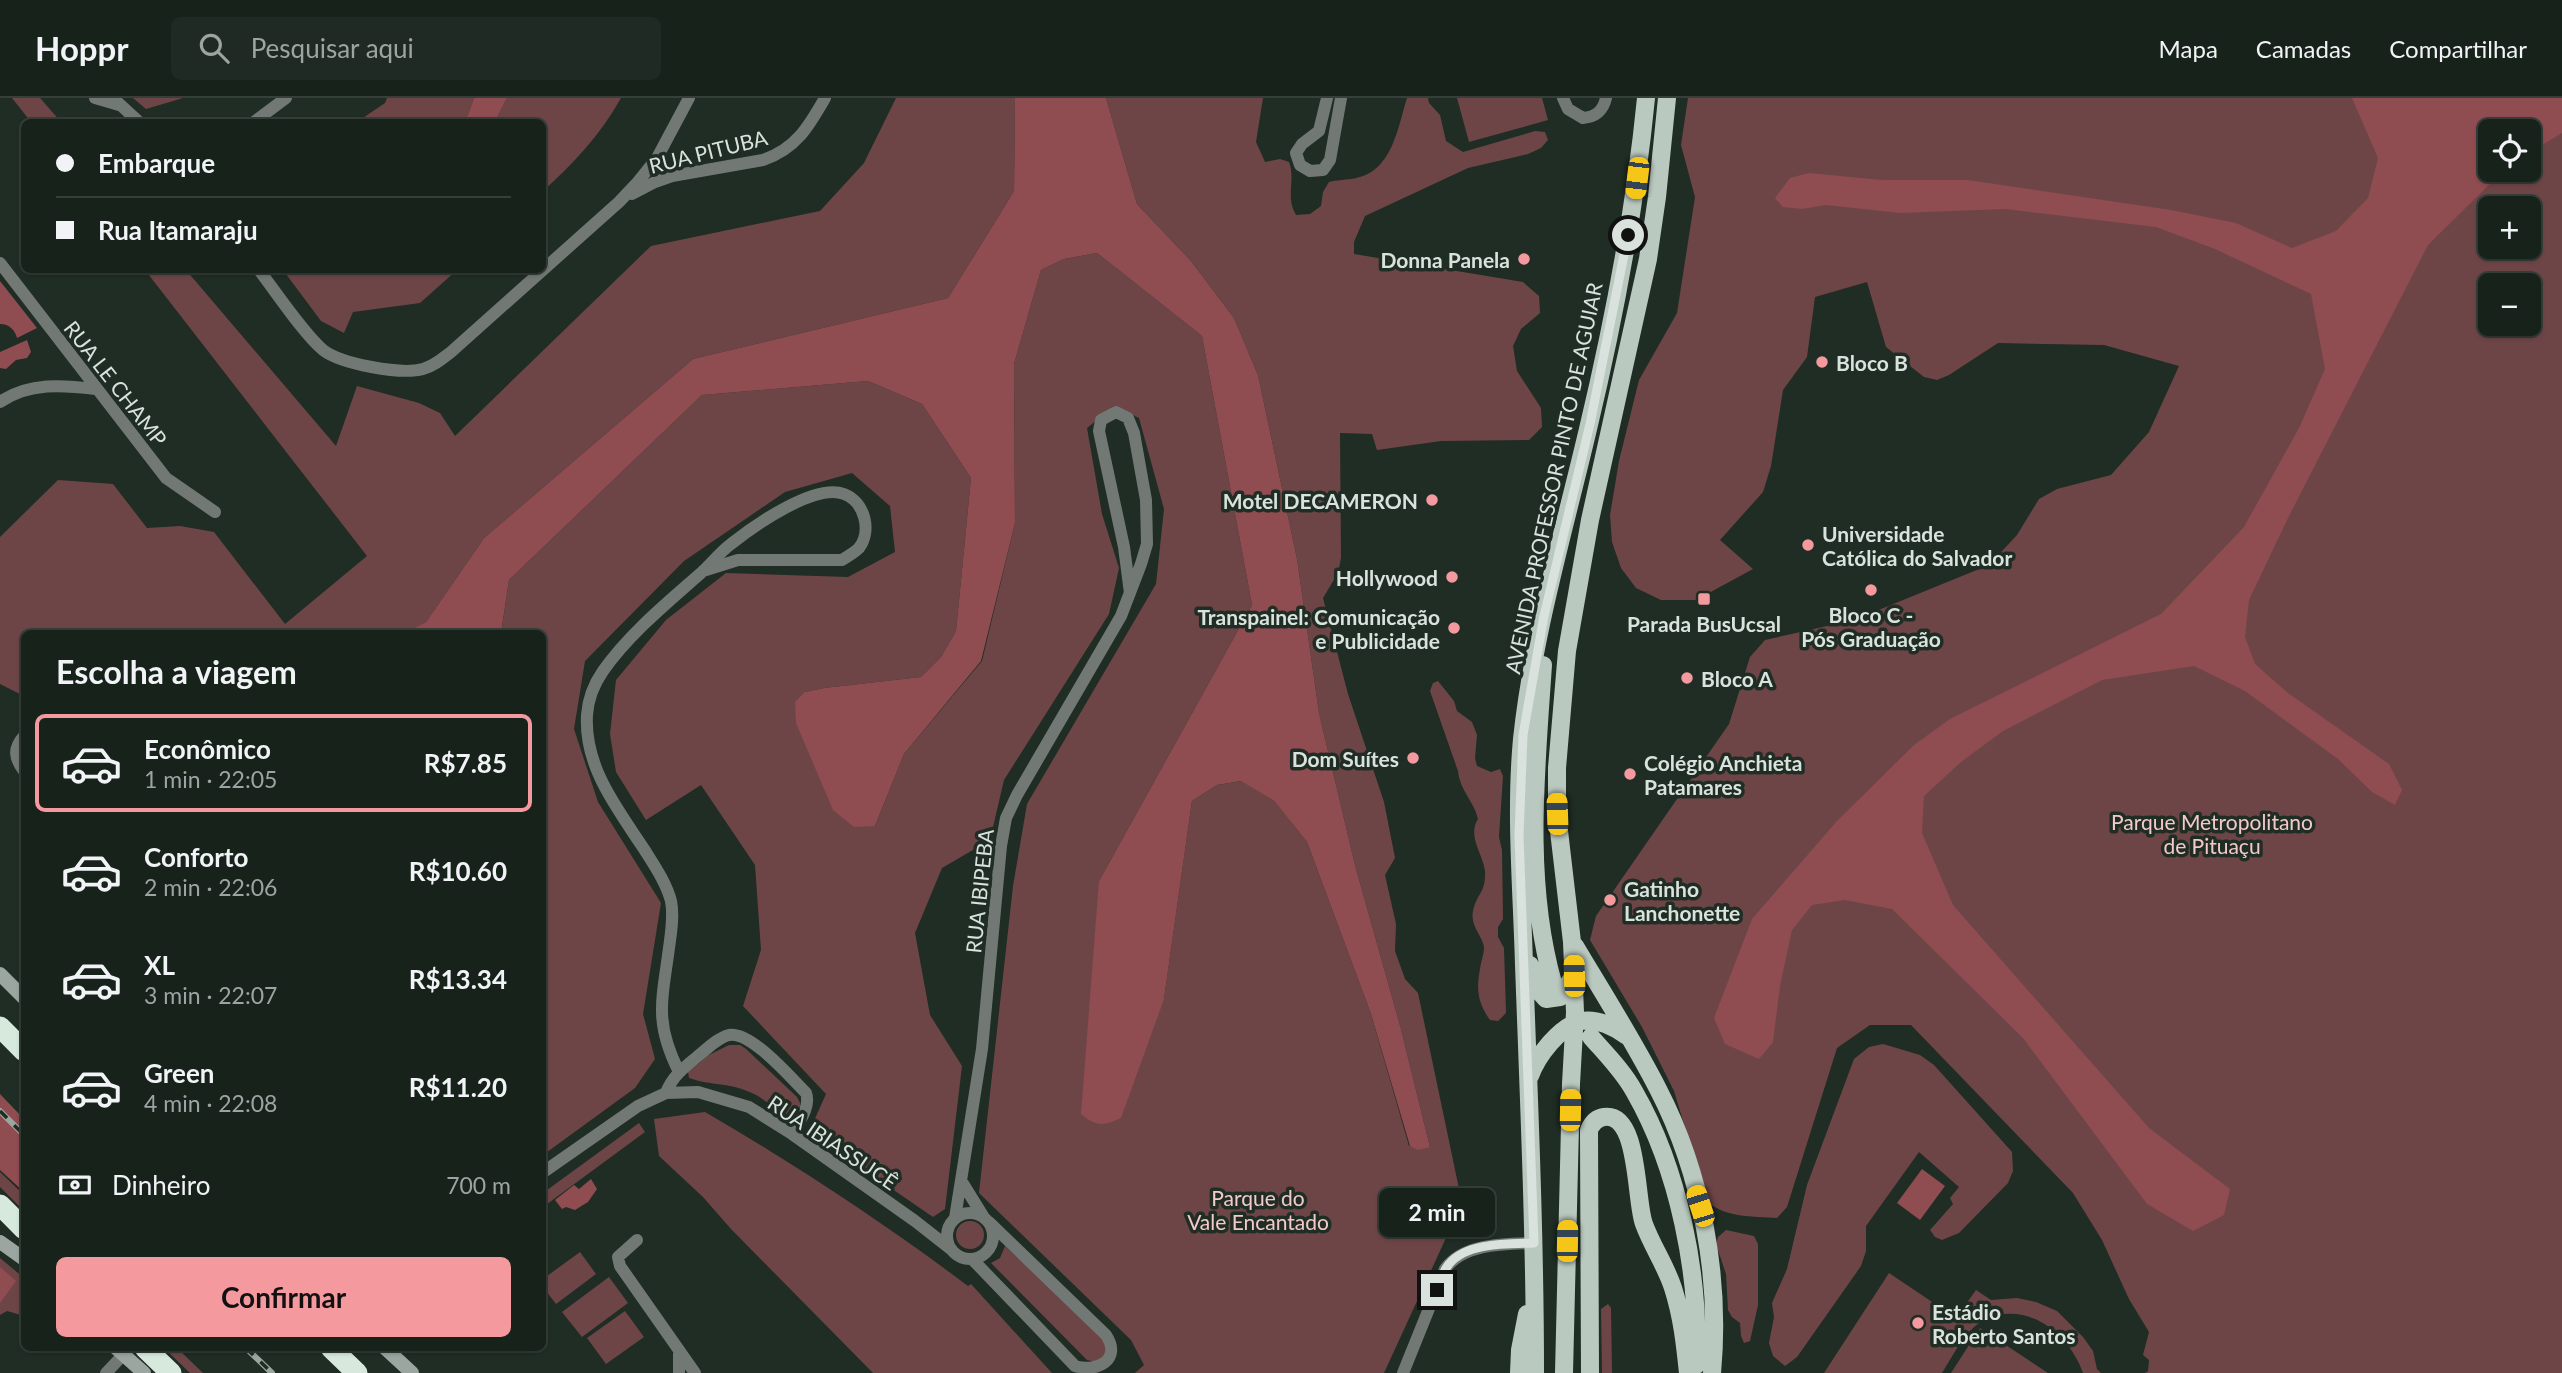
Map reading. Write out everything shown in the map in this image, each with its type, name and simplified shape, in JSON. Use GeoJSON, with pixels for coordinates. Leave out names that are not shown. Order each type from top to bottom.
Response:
{"type":"FeatureCollection","features":[{"type":"Feature","properties":{"kind":"highway"},"geometry":{"type":"LineString","coordinates":[[0,1027],[21,1048]]}},
{"type":"Feature","properties":{"kind":"highway"},"geometry":{"type":"LineString","coordinates":[[0,1205],[21,1226]]}},
{"type":"Feature","properties":{"kind":"highway"},"geometry":{"type":"LineString","coordinates":[[148,1351],[171,1373]]}},
{"type":"Feature","properties":{"kind":"highway"},"geometry":{"type":"LineString","coordinates":[[334,1351],[357,1373]]}},
{"type":"Feature","properties":{"kind":"main road","name":"AVENIDA PROFESSOR PINTO DE AGUIAR"},"geometry":{"type":"LineString","coordinates":[[1535,1373],[1535,1276],[1519,836],[1520,768],[1531,681],[1544,616],[1590,424],[1625,254],[1635,197],[1646,98]]}},
{"type":"Feature","properties":{"kind":"main road"},"geometry":{"type":"LineString","coordinates":[[1564,1373],[1571,1084],[1575,1024],[1572,942],[1556,788],[1567,651],[1590,520],[1648,259],[1667,98]]}},
{"type":"Feature","properties":{"kind":"main road"},"geometry":{"type":"LineString","coordinates":[[1544,616],[1535,825],[1541,938],[1553,983]]}},
{"type":"Feature","properties":{"kind":"main road"},"geometry":{"type":"LineString","coordinates":[[1524,942],[1535,984],[1546,999],[1560,997],[1574,976]]}},
{"type":"Feature","properties":{"kind":"main road"},"geometry":{"type":"LineString","coordinates":[[1572,942],[1630,1038],[1669,1112],[1700,1206],[1708,1241],[1714,1309],[1712,1373]]}},
{"type":"Feature","properties":{"kind":"main road"},"geometry":{"type":"LineString","coordinates":[[0,974],[21,995]]}},
{"type":"Feature","properties":{"kind":"main road"},"geometry":{"type":"LineString","coordinates":[[1529,1079],[1556,1038],[1582,1021],[1602,1023],[1630,1038]]}},
{"type":"Feature","properties":{"kind":"main road"},"geometry":{"type":"LineString","coordinates":[[1591,1037],[1633,1090],[1649,1120],[1673,1186],[1685,1229],[1696,1291],[1698,1328],[1695,1373]]}},
{"type":"Feature","properties":{"kind":"main road"},"geometry":{"type":"LineString","coordinates":[[1544,1053],[1549,1049],[1559,1053],[1571,1084]]}},
{"type":"Feature","properties":{"kind":"main road"},"geometry":{"type":"LineString","coordinates":[[1590,1373],[1589,1130],[1593,1123],[1606,1116],[1619,1121],[1629,1134],[1639,1205],[1644,1224],[1673,1288],[1684,1331],[1688,1373]]}},
{"type":"Feature","properties":{"kind":"main road"},"geometry":{"type":"LineString","coordinates":[[0,1242],[21,1257]]}},
{"type":"Feature","properties":{"kind":"main road"},"geometry":{"type":"LineString","coordinates":[[1519,1373],[1520,1350],[1535,1276]]}},
{"type":"Feature","properties":{"kind":"main road"},"geometry":{"type":"LineString","coordinates":[[119,1351],[144,1373]]}},
{"type":"Feature","properties":{"kind":"main road"},"geometry":{"type":"LineString","coordinates":[[388,1351],[412,1373]]}},
{"type":"Feature","properties":{"kind":"street"},"geometry":{"type":"LineString","coordinates":[[95,98],[116,102],[136,119]]}},
{"type":"Feature","properties":{"kind":"street"},"geometry":{"type":"LineString","coordinates":[[258,119],[286,98]]}},
{"type":"Feature","properties":{"kind":"street","name":"RUA PITUBA"},"geometry":{"type":"LineString","coordinates":[[546,267],[619,202],[648,170],[689,98]]}},
{"type":"Feature","properties":{"kind":"street","name":"RUA PITUBA"},"geometry":{"type":"LineString","coordinates":[[619,202],[655,182],[672,176],[776,156],[799,139],[825,98]]}},
{"type":"Feature","properties":{"kind":"street"},"geometry":{"type":"LineString","coordinates":[[1327,98],[1319,131],[1302,144],[1296,153],[1300,165],[1310,172],[1323,170],[1330,160],[1341,98]]}},
{"type":"Feature","properties":{"kind":"street"},"geometry":{"type":"LineString","coordinates":[[1563,98],[1575,115],[1589,118],[1601,111],[1606,98]]}},
{"type":"Feature","properties":{"kind":"street"},"geometry":{"type":"LineString","coordinates":[[657,158],[662,169],[672,176]]}},
{"type":"Feature","properties":{"kind":"street","name":"RUA LE CHAMP"},"geometry":{"type":"LineString","coordinates":[[0,263],[166,478],[215,512]]}},
{"type":"Feature","properties":{"kind":"street","name":"RUA PITUBA"},"geometry":{"type":"LineString","coordinates":[[261,273],[316,343],[334,357],[398,370],[424,369],[437,363],[539,273]]}},
{"type":"Feature","properties":{"kind":"street"},"geometry":{"type":"LineString","coordinates":[[0,402],[33,387],[68,386],[96,389]]}},
{"type":"Feature","properties":{"kind":"street","name":"RUA IBIPEBA"},"geometry":{"type":"LineString","coordinates":[[955,1218],[982,1049],[1006,818],[1032,766],[1121,616],[1130,593],[1147,544],[1148,522],[1135,433],[1128,418],[1116,412],[1101,420],[1099,431],[1122,538],[1130,593]]}},
{"type":"Feature","properties":{"kind":"street"},"geometry":{"type":"LineString","coordinates":[[679,1072],[669,1051],[661,1016],[672,924],[671,902],[652,861],[598,777],[586,732],[592,691],[618,652],[730,545],[751,529],[820,493],[848,495],[863,512],[865,535],[861,546],[842,559],[738,560],[704,571]]}},
{"type":"Feature","properties":{"kind":"street"},"geometry":{"type":"LineString","coordinates":[[21,740],[15,754],[21,766]]}},
{"type":"Feature","properties":{"kind":"street"},"geometry":{"type":"LineString","coordinates":[[666,1093],[679,1072],[723,1037],[739,1035],[748,1039],[806,1093],[806,1107],[792,1134]]}},
{"type":"Feature","properties":{"kind":"street","name":"RUA IBIASSUCÊ"},"geometry":{"type":"LineString","coordinates":[[546,1170],[638,1106],[666,1093],[688,1091],[722,1098],[749,1108],[792,1134],[915,1221],[951,1250]]}},
{"type":"Feature","properties":{"kind":"street"},"geometry":{"type":"LineString","coordinates":[[962,1182],[986,1219],[994,1235],[993,1242],[986,1254],[973,1260],[965,1259],[951,1250],[947,1230],[955,1218],[968,1213],[986,1219],[1107,1335],[1112,1348],[1111,1360],[1107,1366],[1097,1372],[1087,1373],[1075,1366],[973,1260]]}},
{"type":"Feature","properties":{"kind":"street","name":"RUA IBIASSUCÊ"},"geometry":{"type":"LineString","coordinates":[[915,1221],[932,1229],[947,1230]]}},
{"type":"Feature","properties":{"kind":"street"},"geometry":{"type":"LineString","coordinates":[[637,1240],[621,1252],[618,1262],[692,1373]]}},
{"type":"Feature","properties":{"kind":"street"},"geometry":{"type":"LineString","coordinates":[[1403,1373],[1450,1262],[1461,1254],[1479,1248],[1534,1243]]}},
{"type":"Feature","properties":{"kind":"street"},"geometry":{"type":"LineString","coordinates":[[106,1373],[119,1351]]}},
{"type":"Feature","properties":{"kind":"street"},"geometry":{"type":"LineString","coordinates":[[678,1373],[679,1354]]}},
{"type":"Feature","properties":{"kind":"green space"},"geometry":{"type":"Polygon","coordinates":[[[12,98],[40,98],[58,119],[29,119],[12,98]]]}},
{"type":"Feature","properties":{"kind":"green space"},"geometry":{"type":"Polygon","coordinates":[[[133,98],[183,98],[146,109],[133,98]]]}},
{"type":"Feature","properties":{"kind":"green space"},"geometry":{"type":"Polygon","coordinates":[[[387,98],[474,98],[467,119],[361,119],[385,103],[387,98]]]}},
{"type":"Feature","properties":{"kind":"green space"},"geometry":{"type":"Polygon","coordinates":[[[507,98],[621,98],[586,148],[546,188],[546,119],[496,119],[507,98]]]}},
{"type":"Feature","properties":{"kind":"green space"},"geometry":{"type":"Polygon","coordinates":[[[896,98],[1015,98],[1014,191],[948,298],[693,359],[484,538],[426,622],[412,630],[21,630],[21,694],[0,684],[0,537],[58,480],[113,484],[147,528],[180,526],[214,532],[285,624],[367,556],[147,273],[189,273],[336,446],[357,386],[419,403],[440,413],[455,436],[651,246],[820,211],[864,163],[896,98]]]}},
{"type":"Feature","properties":{"kind":"green space","name":"Parque do Vale Encantado"},"geometry":{"type":"Polygon","coordinates":[[[1106,98],[1263,98],[1256,142],[1265,162],[1280,159],[1289,162],[1292,175],[1291,202],[1296,215],[1310,214],[1321,206],[1323,192],[1329,182],[1351,179],[1376,169],[1391,149],[1407,98],[1428,98],[1440,115],[1446,141],[1463,152],[1535,131],[1545,132],[1548,140],[1541,148],[1528,154],[1468,168],[1365,216],[1354,242],[1354,254],[1523,282],[1539,296],[1540,313],[1521,329],[1513,346],[1517,371],[1541,408],[1542,427],[1529,440],[1441,441],[1377,450],[1372,434],[1340,433],[1341,558],[1338,573],[1323,598],[1348,694],[1384,802],[1395,858],[1385,875],[1396,924],[1395,951],[1405,979],[1418,993],[1462,1203],[1384,1373],[1135,1373],[1144,1365],[1131,1340],[979,1193],[1013,886],[1027,804],[1156,584],[1164,509],[1139,418],[1114,406],[1087,428],[1102,514],[1119,568],[1109,614],[1004,780],[990,840],[942,868],[915,933],[930,1015],[962,1066],[945,1209],[933,1217],[809,1132],[826,1094],[743,1006],[761,950],[755,865],[701,785],[646,820],[616,772],[610,734],[616,680],[666,620],[726,573],[848,577],[895,552],[890,506],[852,473],[785,492],[684,561],[585,661],[574,729],[598,802],[661,903],[643,1014],[655,1059],[635,1088],[546,1153],[546,630],[502,630],[509,580],[702,395],[868,381],[922,404],[971,478],[956,631],[941,657],[921,677],[805,692],[875,826],[904,754],[982,661],[1015,523],[1014,364],[1041,270],[1064,259],[1097,253],[1202,336],[1252,605],[1099,881],[1164,999],[1192,801],[1217,785],[1242,781],[1274,801],[1307,842],[1371,1014],[1409,1146],[1430,1147],[1401,1029],[1355,865],[1319,713],[1297,559],[1258,375],[1234,318],[1191,261],[1137,204],[1106,98]]]}},
{"type":"Feature","properties":{"kind":"green space"},"geometry":{"type":"Polygon","coordinates":[[[1457,98],[1542,98],[1548,120],[1469,142],[1457,98]]]}},
{"type":"Feature","properties":{"kind":"green space","name":"Parque Metropolitano de Pituaçu"},"geometry":{"type":"Polygon","coordinates":[[[1688,98],[2562,98],[2562,1373],[2145,1373],[2148,1371],[2149,1360],[2143,1355],[2149,1332],[2129,1299],[2102,1240],[2073,1193],[1911,1025],[1870,1025],[1837,1048],[1787,1207],[1777,1218],[1732,1214],[1708,1203],[1674,1091],[1642,1027],[1590,940],[1596,916],[1729,724],[1750,657],[1765,640],[1854,620],[1989,565],[2017,535],[2039,499],[2057,489],[2111,475],[2149,432],[2179,366],[2104,345],[1998,343],[1937,380],[1924,377],[1886,347],[1867,282],[1815,297],[1807,357],[1783,390],[1771,466],[1763,492],[1720,540],[1753,569],[1696,600],[1661,600],[1636,588],[1621,568],[1612,542],[1610,515],[1619,461],[1639,380],[1677,313],[1695,197],[1681,145],[1688,98]]]}},
{"type":"Feature","properties":{"kind":"green space"},"geometry":{"type":"Polygon","coordinates":[[[285,273],[454,273],[420,303],[353,312],[344,333],[321,321],[285,273]]]}},
{"type":"Feature","properties":{"kind":"green space"},"geometry":{"type":"Polygon","coordinates":[[[1438,681],[1454,701],[1457,711],[1472,722],[1477,735],[1477,766],[1491,772],[1500,769],[1503,776],[1499,837],[1502,850],[1503,919],[1498,927],[1498,937],[1504,948],[1506,1013],[1498,1021],[1490,1020],[1486,1014],[1478,990],[1484,947],[1475,926],[1473,911],[1483,889],[1485,871],[1474,832],[1478,819],[1461,784],[1430,691],[1433,683],[1438,681]]]}},
{"type":"Feature","properties":{"kind":"green space"},"geometry":{"type":"Polygon","coordinates":[[[1883,1044],[1920,1055],[1934,1065],[2012,1152],[2013,1171],[2008,1183],[1959,1233],[1942,1240],[1935,1237],[1930,1230],[1953,1204],[1950,1198],[1959,1187],[1919,1152],[1866,1226],[1866,1251],[1861,1266],[1797,1357],[1785,1366],[1773,1356],[1769,1343],[1774,1317],[1772,1303],[1787,1269],[1807,1185],[1854,1059],[1869,1047],[1883,1044]]]}},
{"type":"Feature","properties":{"kind":"green space"},"geometry":{"type":"Polygon","coordinates":[[[729,1045],[740,1045],[746,1049],[797,1097],[800,1107],[792,1115],[786,1114],[745,1090],[689,1078],[688,1072],[709,1055],[729,1045]]]}},
{"type":"Feature","properties":{"kind":"green space"},"geometry":{"type":"Polygon","coordinates":[[[705,1112],[839,1195],[968,1286],[971,1284],[1052,1373],[873,1373],[703,1197],[659,1156],[654,1119],[705,1112]]]}},
{"type":"Feature","properties":{"kind":"green space"},"geometry":{"type":"Polygon","coordinates":[[[639,1123],[645,1132],[546,1205],[546,1191],[639,1123]]]}},
{"type":"Feature","properties":{"kind":"green space"},"geometry":{"type":"Polygon","coordinates":[[[0,1172],[21,1192],[21,1208],[0,1187],[0,1172]]]}},
{"type":"Feature","properties":{"kind":"green space"},"geometry":{"type":"Polygon","coordinates":[[[970,1221],[980,1225],[984,1235],[980,1245],[970,1249],[960,1245],[956,1235],[960,1225],[970,1221]]]}},
{"type":"Feature","properties":{"kind":"green space"},"geometry":{"type":"Polygon","coordinates":[[[1726,1230],[1754,1236],[1758,1244],[1758,1305],[1750,1341],[1744,1343],[1740,1323],[1728,1310],[1726,1274],[1716,1244],[1718,1237],[1726,1230]]]}},
{"type":"Feature","properties":{"kind":"green space"},"geometry":{"type":"Polygon","coordinates":[[[1005,1246],[1104,1338],[1105,1352],[1099,1360],[1087,1360],[991,1263],[1000,1258],[1005,1246]]]}},
{"type":"Feature","properties":{"kind":"green space"},"geometry":{"type":"Polygon","coordinates":[[[580,1252],[596,1274],[556,1304],[546,1291],[546,1277],[580,1252]]]}},
{"type":"Feature","properties":{"kind":"green space"},"geometry":{"type":"Polygon","coordinates":[[[0,1258],[21,1276],[21,1315],[7,1311],[0,1315],[0,1258]]]}},
{"type":"Feature","properties":{"kind":"green space","name":"Estádio Roberto Santos"},"geometry":{"type":"Polygon","coordinates":[[[1889,1273],[1956,1318],[1976,1290],[1991,1300],[2017,1298],[2057,1311],[2093,1351],[2097,1369],[2101,1373],[2083,1373],[2076,1358],[2056,1333],[2043,1323],[2013,1314],[1997,1315],[1975,1326],[1959,1345],[1942,1373],[1824,1373],[1889,1273]]]}},
{"type":"Feature","properties":{"kind":"green space"},"geometry":{"type":"Polygon","coordinates":[[[609,1277],[628,1303],[582,1337],[562,1312],[609,1277]]]}},
{"type":"Feature","properties":{"kind":"green space"},"geometry":{"type":"Polygon","coordinates":[[[1608,1304],[1611,1308],[1612,1373],[1602,1373],[1601,1309],[1608,1304]]]}},
{"type":"Feature","properties":{"kind":"green space"},"geometry":{"type":"Polygon","coordinates":[[[625,1311],[644,1337],[606,1364],[587,1338],[625,1311]]]}},
{"type":"Feature","properties":{"kind":"green space"},"geometry":{"type":"Polygon","coordinates":[[[1980,1328],[2048,1373],[1951,1373],[1980,1328]]]}},
{"type":"Feature","properties":{"kind":"green space"},"geometry":{"type":"Polygon","coordinates":[[[167,1351],[180,1351],[203,1373],[190,1373],[167,1351]]]}},
{"type":"Feature","properties":{"kind":"shaded area"},"geometry":{"type":"Polygon","coordinates":[[[474,98],[507,98],[496,119],[467,118],[474,98]]]}},
{"type":"Feature","properties":{"kind":"shaded area"},"geometry":{"type":"Polygon","coordinates":[[[1015,98],[1106,98],[1137,204],[1191,261],[1234,318],[1258,375],[1297,559],[1319,713],[1355,865],[1401,1029],[1430,1147],[1418,1150],[1410,1146],[1371,1014],[1307,842],[1274,801],[1241,781],[1217,785],[1192,801],[1164,999],[1121,1118],[1100,1124],[1081,1114],[1099,881],[1252,605],[1202,336],[1097,253],[1064,259],[1041,270],[1014,364],[1015,523],[981,661],[904,754],[875,826],[854,827],[833,810],[796,723],[795,702],[805,692],[824,688],[921,677],[941,657],[956,631],[971,478],[922,404],[868,381],[702,395],[509,580],[501,630],[411,630],[426,622],[484,538],[693,359],[948,298],[1014,191],[1015,98]]]}},
{"type":"Feature","properties":{"kind":"shaded area"},"geometry":{"type":"Polygon","coordinates":[[[2352,98],[2562,98],[2562,133],[2541,146],[2541,119],[2478,119],[2478,182],[2492,182],[2428,245],[2249,600],[2245,637],[2255,664],[2288,693],[2389,764],[2402,790],[2395,805],[2372,792],[2338,759],[2245,691],[2194,666],[2102,680],[2003,731],[1961,762],[1924,796],[1922,833],[1953,905],[2149,1128],[2230,1189],[2224,1215],[2193,1231],[2147,1204],[2023,1038],[1892,909],[1845,900],[1812,905],[1792,930],[1780,986],[1773,1042],[1759,1059],[1725,1044],[1714,1018],[1752,919],[1837,821],[1914,745],[1950,719],[2161,614],[2244,527],[2299,428],[2325,369],[2311,294],[2215,249],[2156,227],[2005,209],[1900,213],[1826,205],[1802,209],[1783,207],[1775,198],[1790,178],[1809,173],[1882,180],[1968,180],[2171,210],[2236,223],[2292,248],[2336,231],[2368,198],[2378,158],[2352,98]]]}},
{"type":"Feature","properties":{"kind":"shaded area"},"geometry":{"type":"Polygon","coordinates":[[[0,281],[37,328],[17,338],[11,328],[0,324],[0,281]]]}},
{"type":"Feature","properties":{"kind":"shaded area"},"geometry":{"type":"Polygon","coordinates":[[[27,340],[31,352],[27,358],[16,360],[6,369],[0,368],[0,352],[27,340]]]}},
{"type":"Feature","properties":{"kind":"shaded area"},"geometry":{"type":"Polygon","coordinates":[[[0,1094],[21,1116],[21,1189],[0,1170],[0,1094]]]}},
{"type":"Feature","properties":{"kind":"shaded area"},"geometry":{"type":"Polygon","coordinates":[[[1922,1169],[1945,1186],[1920,1220],[1897,1203],[1922,1169]]]}},
{"type":"Feature","properties":{"kind":"shaded area"},"geometry":{"type":"Polygon","coordinates":[[[591,1179],[597,1189],[588,1202],[575,1210],[566,1207],[562,1209],[555,1200],[574,1185],[579,1189],[591,1179]]]}},
{"type":"Feature","properties":{"kind":"shaded area"},"geometry":{"type":"Polygon","coordinates":[[[0,1267],[16,1281],[0,1303],[0,1267]]]}},
{"type":"Feature","properties":{"kind":"railway"},"geometry":{"type":"LineString","coordinates":[[0,1111],[21,1132]]}},
{"type":"Feature","properties":{"kind":"railway"},"geometry":{"type":"LineString","coordinates":[[249,1351],[272,1373]]}},
{"type":"Feature","properties":{"kind":"place","name":"Donna Panela"},"geometry":{"type":"Point","coordinates":[1524,259]}},
{"type":"Feature","properties":{"kind":"place","name":"Bloco B"},"geometry":{"type":"Point","coordinates":[1822,362]}},
{"type":"Feature","properties":{"kind":"place","name":"Motel DECAMERON"},"geometry":{"type":"Point","coordinates":[1432,500]}},
{"type":"Feature","properties":{"kind":"place","name":"Universidade Católica do Salvador"},"geometry":{"type":"Point","coordinates":[1808,545]}},
{"type":"Feature","properties":{"kind":"place","name":"Hollywood"},"geometry":{"type":"Point","coordinates":[1452,577]}},
{"type":"Feature","properties":{"kind":"place","name":"Bloco C - Pós Graduação"},"geometry":{"type":"Point","coordinates":[1871,590]}},
{"type":"Feature","properties":{"kind":"place","name":"Parada BusUcsal"},"geometry":{"type":"Point","coordinates":[1704,599]}},
{"type":"Feature","properties":{"kind":"place","name":"Transpainel: Comunicação e Publicidade"},"geometry":{"type":"Point","coordinates":[1454,628]}},
{"type":"Feature","properties":{"kind":"place","name":"Bloco A"},"geometry":{"type":"Point","coordinates":[1687,678]}},
{"type":"Feature","properties":{"kind":"place","name":"Dom Suítes"},"geometry":{"type":"Point","coordinates":[1413,758]}},
{"type":"Feature","properties":{"kind":"place","name":"Colégio Anchieta Patamares"},"geometry":{"type":"Point","coordinates":[1630,774]}},
{"type":"Feature","properties":{"kind":"place","name":"Gatinho Lanchonette"},"geometry":{"type":"Point","coordinates":[1610,900]}},
{"type":"Feature","properties":{"kind":"place","name":"Estádio Roberto Santos"},"geometry":{"type":"Point","coordinates":[1918,1323]}},
{"type":"Feature","properties":{"kind":"route"},"geometry":{"type":"LineString","coordinates":[[1437,1290],[1445,1269],[1461,1254],[1479,1248],[1534,1243],[1519,836],[1523,735],[1544,616],[1590,424],[1628,235]]}}]}
